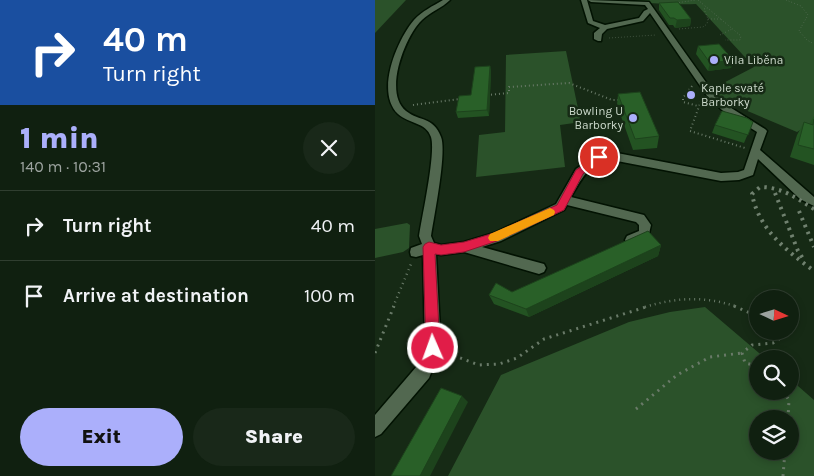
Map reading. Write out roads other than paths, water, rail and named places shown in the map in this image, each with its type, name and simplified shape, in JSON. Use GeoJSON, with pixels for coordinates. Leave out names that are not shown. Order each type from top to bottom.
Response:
{"type":"FeatureCollection","features":[{"type":"Feature","properties":{"kind":"lane"},"geometry":{"type":"LineString","coordinates":[[375,428],[423,372],[433,348],[422,249],[436,164],[437,139],[431,126],[401,112],[392,98],[392,83],[400,48],[416,21],[447,0]]}},
{"type":"Feature","properties":{"kind":"lane"},"geometry":{"type":"LineString","coordinates":[[584,0],[590,22],[605,27],[641,20],[646,12],[653,10]]}},
{"type":"Feature","properties":{"kind":"lane"},"geometry":{"type":"LineString","coordinates":[[422,249],[441,250],[464,247],[497,236],[561,208],[580,172],[599,157],[617,157],[721,177],[739,176],[749,172],[762,130],[725,108],[710,94],[702,80],[664,33],[653,10],[647,3],[591,0]]}},
{"type":"Feature","properties":{"kind":"lane"},"geometry":{"type":"LineString","coordinates":[[599,39],[598,33],[605,27]]}},
{"type":"Feature","properties":{"kind":"lane"},"geometry":{"type":"LineString","coordinates":[[755,151],[804,196],[814,202]]}},
{"type":"Feature","properties":{"kind":"lane"},"geometry":{"type":"LineString","coordinates":[[566,200],[641,218],[646,228],[645,234],[619,246]]}},
{"type":"Feature","properties":{"kind":"lane"},"geometry":{"type":"LineString","coordinates":[[464,247],[539,268]]}},
{"type":"Feature","properties":{"kind":"railway"},"geometry":{"type":"LineString","coordinates":[[814,209],[789,194],[768,187],[760,187],[752,194],[767,229],[784,247],[814,271]]}},
{"type":"Feature","properties":{"kind":"railway"},"geometry":{"type":"LineString","coordinates":[[775,193],[798,251],[804,260]]}},
{"type":"Feature","properties":{"kind":"railway"},"geometry":{"type":"LineString","coordinates":[[799,211],[814,247]]}},
{"type":"Feature","properties":{"kind":"place","name":"Vila Liběna"},"geometry":{"type":"Point","coordinates":[714,60]}},
{"type":"Feature","properties":{"kind":"place","name":"Kaple svaté Barborky"},"geometry":{"type":"Point","coordinates":[691,95]}},
{"type":"Feature","properties":{"kind":"place","name":"Bowling U Barborky"},"geometry":{"type":"Point","coordinates":[633,118]}}]}
